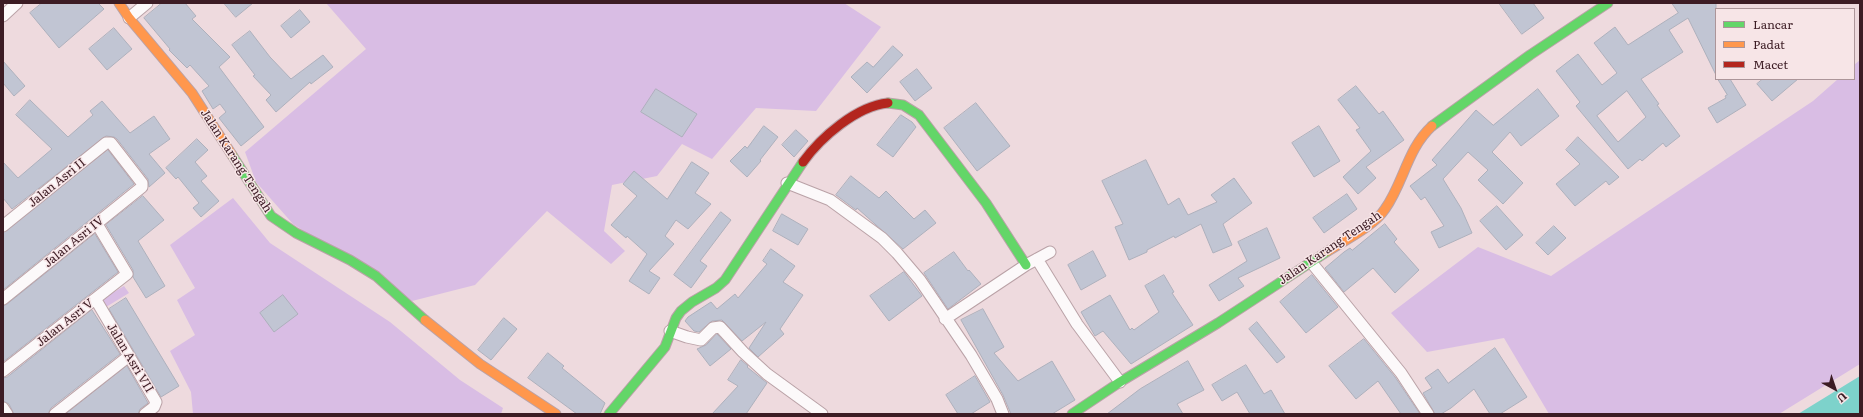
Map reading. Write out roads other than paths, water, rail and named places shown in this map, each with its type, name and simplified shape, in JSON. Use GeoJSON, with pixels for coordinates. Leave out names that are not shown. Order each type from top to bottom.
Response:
{"type":"FeatureCollection","features":[{"type":"Feature","properties":{"kind":"street"},"geometry":{"type":"LineString","coordinates":[[3,16],[17,3]]}},
{"type":"Feature","properties":{"kind":"street","name":"Jalan Karang Tengah"},"geometry":{"type":"LineString","coordinates":[[119,3],[129,18],[192,93],[271,216],[284,227],[352,260],[376,277],[456,346],[556,414]]}},
{"type":"Feature","properties":{"kind":"street"},"geometry":{"type":"LineString","coordinates":[[129,18],[147,3]]}},
{"type":"Feature","properties":{"kind":"street","name":"Jalan Karang Tengah"},"geometry":{"type":"LineString","coordinates":[[1072,414],[1120,382],[1218,324],[1378,218],[1386,209],[1414,147],[1424,133],[1436,122],[1530,55],[1570,30],[1608,3]]}},
{"type":"Feature","properties":{"kind":"street"},"geometry":{"type":"LineString","coordinates":[[609,414],[667,344],[670,331],[677,315],[682,309],[724,281],[787,183],[819,144],[848,119],[878,105],[889,102],[900,103],[914,110],[934,133],[986,203],[1026,265]]}},
{"type":"Feature","properties":{"kind":"street","name":"Jalan Asri II"},"geometry":{"type":"LineString","coordinates":[[5,219],[106,143],[111,143],[142,182]]}},
{"type":"Feature","properties":{"kind":"street","name":"Jalan Asri IV"},"geometry":{"type":"LineString","coordinates":[[3,298],[142,187],[142,182]]}},
{"type":"Feature","properties":{"kind":"street"},"geometry":{"type":"LineString","coordinates":[[787,183],[830,200],[882,238],[920,280],[945,319],[977,364],[1003,414]]}},
{"type":"Feature","properties":{"kind":"street","name":"Jalan Asri V"},"geometry":{"type":"LineString","coordinates":[[3,371],[96,300],[127,274],[97,224]]}},
{"type":"Feature","properties":{"kind":"street"},"geometry":{"type":"LineString","coordinates":[[945,319],[1026,265],[1050,252]]}},
{"type":"Feature","properties":{"kind":"street"},"geometry":{"type":"LineString","coordinates":[[1037,259],[1076,324],[1120,382]]}},
{"type":"Feature","properties":{"kind":"street"},"geometry":{"type":"LineString","coordinates":[[1311,262],[1401,373],[1428,414]]}},
{"type":"Feature","properties":{"kind":"street","name":"Jalan Asri VII"},"geometry":{"type":"LineString","coordinates":[[96,300],[156,402],[154,407],[145,414]]}},
{"type":"Feature","properties":{"kind":"street"},"geometry":{"type":"LineString","coordinates":[[670,331],[701,340],[714,328],[720,327],[743,352],[767,374],[822,414]]}},
{"type":"Feature","properties":{"kind":"street"},"geometry":{"type":"LineString","coordinates":[[55,414],[129,356]]}},
{"type":"Feature","properties":{"kind":"street"},"geometry":{"type":"LineString","coordinates":[[3,408],[7,414]]}},
{"type":"Feature","properties":{"kind":"water"},"geometry":{"type":"Polygon","coordinates":[[[1860,376],[1860,414],[1798,414],[1860,376]]]}}]}
